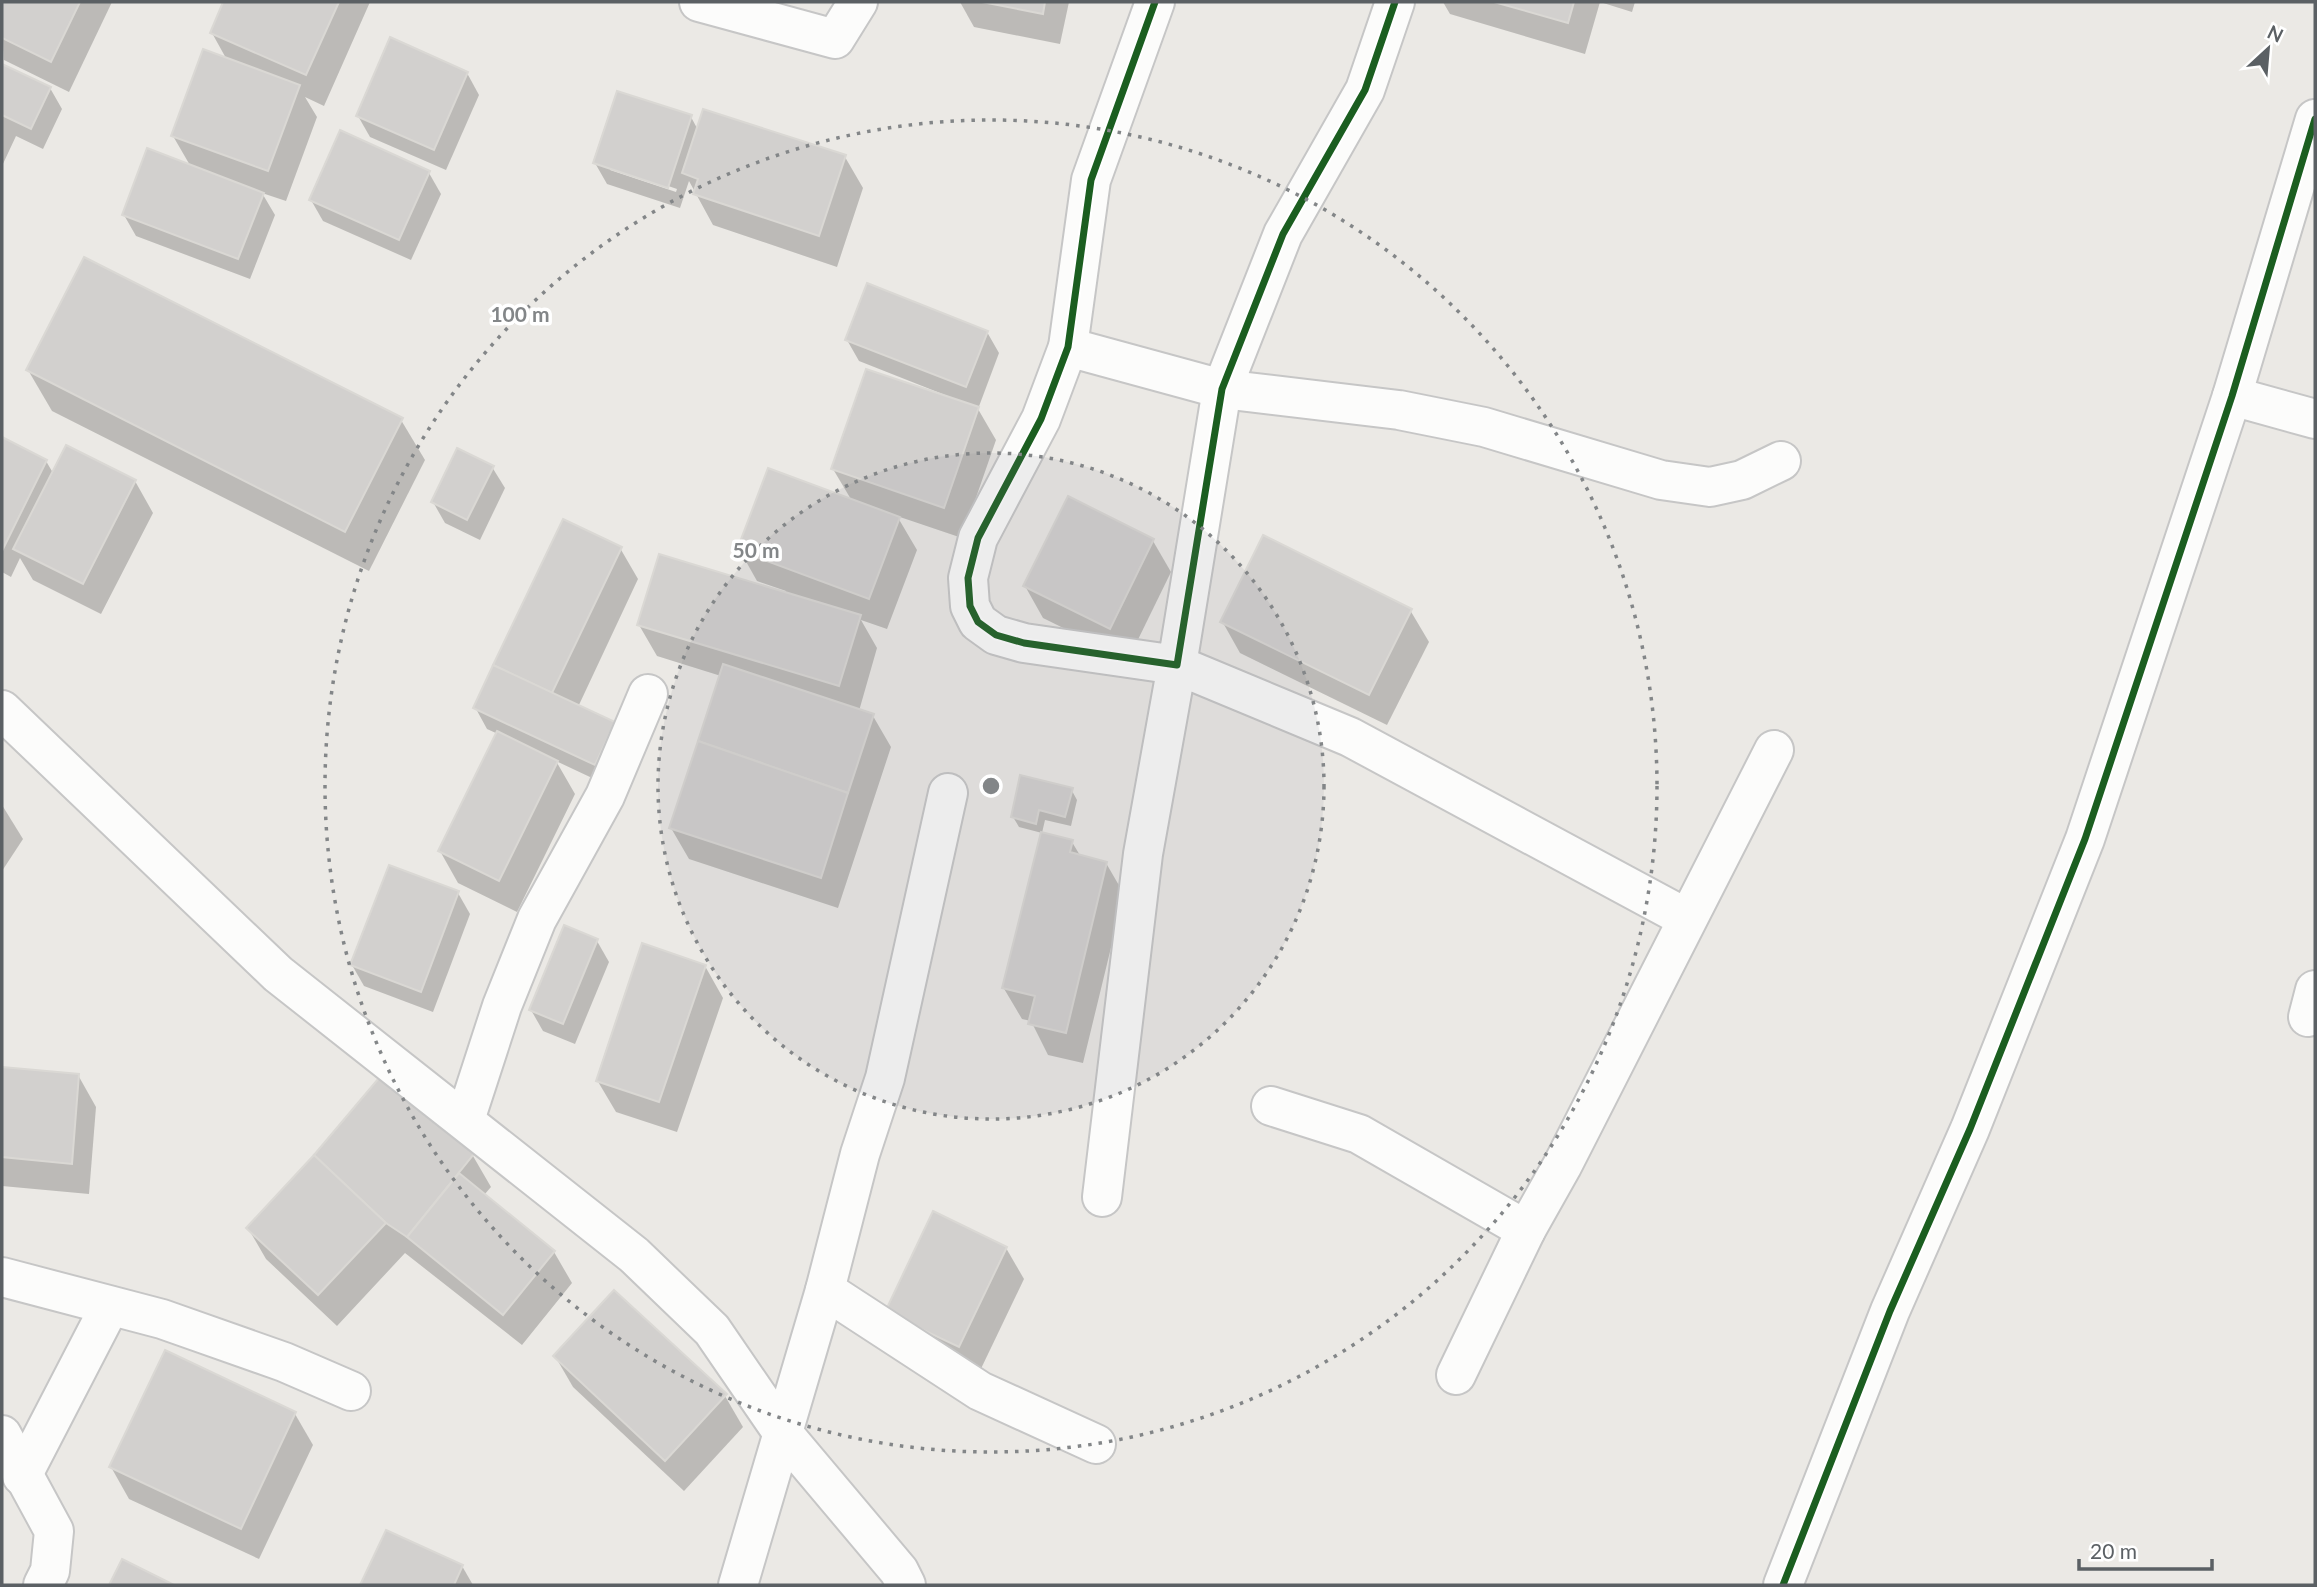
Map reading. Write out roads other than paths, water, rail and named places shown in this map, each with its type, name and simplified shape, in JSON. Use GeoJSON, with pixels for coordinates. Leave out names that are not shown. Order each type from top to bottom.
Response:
{"type":"FeatureCollection","features":[{"type":"Feature","properties":{"kind":"street"},"geometry":{"type":"LineString","coordinates":[[699,2],[835,39],[858,2]]}},
{"type":"Feature","properties":{"kind":"street"},"geometry":{"type":"LineString","coordinates":[[1155,2],[1091,180],[1068,347],[1041,419],[978,538],[968,578],[970,606],[978,622],[996,635],[1024,643],[1177,665],[1350,737],[1686,918]]}},
{"type":"Feature","properties":{"kind":"street"},"geometry":{"type":"LineString","coordinates":[[1102,1198],[1143,854],[1222,389],[1283,234],[1365,90],[1395,2]]}},
{"type":"Feature","properties":{"kind":"street"},"geometry":{"type":"LineString","coordinates":[[1783,1585],[1879,1337],[1970,1129],[2085,839],[2232,396],[2315,120]]}},
{"type":"Feature","properties":{"kind":"street"},"geometry":{"type":"LineString","coordinates":[[1068,347],[1222,389],[1399,410],[1484,427],[1661,480],[1710,487],[1742,480],[1781,461]]}},
{"type":"Feature","properties":{"kind":"street"},"geometry":{"type":"LineString","coordinates":[[2232,396],[2315,419]]}},
{"type":"Feature","properties":{"kind":"street"},"geometry":{"type":"LineString","coordinates":[[465,1121],[502,1006],[537,919],[605,796],[648,694]]}},
{"type":"Feature","properties":{"kind":"street"},"geometry":{"type":"LineString","coordinates":[[2,710],[278,974],[634,1255],[712,1330],[782,1432],[899,1571],[906,1585]]}},
{"type":"Feature","properties":{"kind":"street"},"geometry":{"type":"LineString","coordinates":[[1455,1375],[1526,1230],[1562,1166],[1686,918],[1774,750]]}},
{"type":"Feature","properties":{"kind":"street"},"geometry":{"type":"LineString","coordinates":[[738,1585],[825,1290],[860,1154],[885,1078],[948,793]]}},
{"type":"Feature","properties":{"kind":"street"},"geometry":{"type":"LineString","coordinates":[[1271,1106],[1359,1134],[1526,1230]]}},
{"type":"Feature","properties":{"kind":"street"},"geometry":{"type":"LineString","coordinates":[[2,1277],[162,1319],[272,1357],[351,1391]]}},
{"type":"Feature","properties":{"kind":"street"},"geometry":{"type":"LineString","coordinates":[[825,1290],[980,1391],[1096,1444]]}},
{"type":"Feature","properties":{"kind":"street"},"geometry":{"type":"LineString","coordinates":[[22,1476],[110,1306]]}},
{"type":"Feature","properties":{"kind":"street"},"geometry":{"type":"LineString","coordinates":[[2,1435],[54,1531],[50,1571],[43,1585]]}}]}
